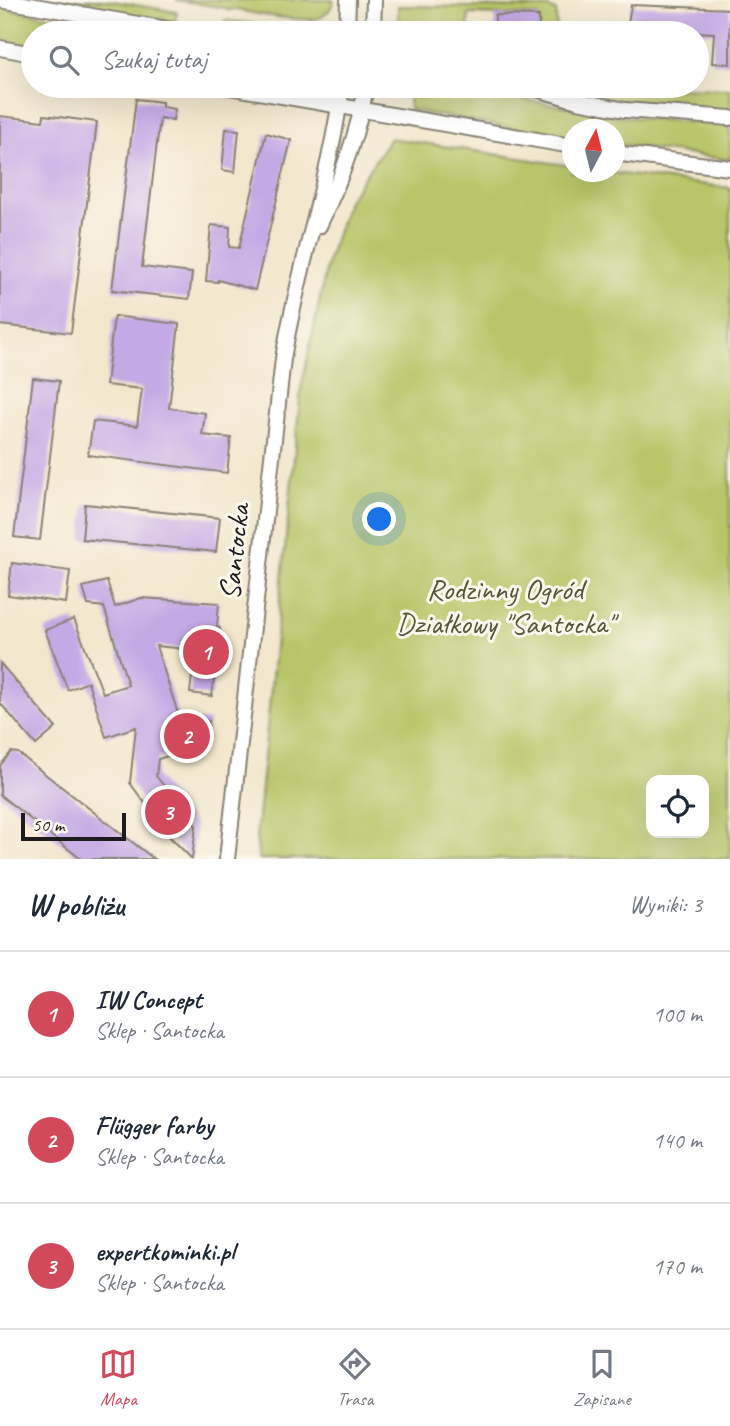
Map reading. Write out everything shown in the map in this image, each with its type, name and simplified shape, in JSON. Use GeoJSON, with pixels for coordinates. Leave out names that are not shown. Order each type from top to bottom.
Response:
{"type":"FeatureCollection","features":[{"type":"Feature","properties":{"kind":"street"},"geometry":{"type":"LineString","coordinates":[[0,0],[121,21]]}},
{"type":"Feature","properties":{"kind":"street"},"geometry":{"type":"LineString","coordinates":[[347,21],[348,0]]}},
{"type":"Feature","properties":{"kind":"street"},"geometry":{"type":"LineString","coordinates":[[373,21],[374,0]]}},
{"type":"Feature","properties":{"kind":"street"},"geometry":{"type":"LineString","coordinates":[[0,48],[21,52]]}},
{"type":"Feature","properties":{"kind":"street"},"geometry":{"type":"LineString","coordinates":[[293,98],[562,144]]}},
{"type":"Feature","properties":{"kind":"street","name":"Santocka"},"geometry":{"type":"LineString","coordinates":[[227,859],[280,377],[290,317],[341,98]]}},
{"type":"Feature","properties":{"kind":"street","name":"Santocka"},"geometry":{"type":"LineString","coordinates":[[306,252],[340,181],[364,98]]}},
{"type":"Feature","properties":{"kind":"street"},"geometry":{"type":"LineString","coordinates":[[568,98],[625,110],[730,118]]}},
{"type":"Feature","properties":{"kind":"street"},"geometry":{"type":"LineString","coordinates":[[625,154],[730,168]]}},
{"type":"Feature","properties":{"kind":"green space"},"geometry":{"type":"Polygon","coordinates":[[[42,0],[107,0],[177,12],[175,21],[42,0]]]}},
{"type":"Feature","properties":{"kind":"green space"},"geometry":{"type":"Polygon","coordinates":[[[176,0],[334,1],[322,17],[301,20],[230,9],[229,11],[225,8],[176,0]]]}},
{"type":"Feature","properties":{"kind":"green space"},"geometry":{"type":"Polygon","coordinates":[[[398,6],[549,8],[556,11],[556,21],[539,21],[539,16],[469,14],[469,21],[398,21],[398,6]]]}},
{"type":"Feature","properties":{"kind":"green space"},"geometry":{"type":"Polygon","coordinates":[[[0,8],[75,21],[21,21],[21,44],[0,40],[0,8]]]}},
{"type":"Feature","properties":{"kind":"green space"},"geometry":{"type":"Polygon","coordinates":[[[709,89],[730,89],[730,110],[597,98],[709,98],[709,89]]]}},
{"type":"Feature","properties":{"kind":"green space"},"geometry":{"type":"Polygon","coordinates":[[[409,98],[516,98],[626,117],[730,125],[730,160],[625,145],[625,119],[562,119],[562,136],[409,109],[409,98]]]}},
{"type":"Feature","properties":{"kind":"green space","name":"Rodzinny Ogród Działkowy \"Santocka\""},"geometry":{"type":"Polygon","coordinates":[[[390,138],[562,164],[562,182],[625,182],[625,174],[730,188],[730,859],[259,859],[256,837],[301,389],[328,260],[348,201],[390,138]]]}},
{"type":"Feature","properties":{"kind":"building"},"geometry":{"type":"Polygon","coordinates":[[[631,5],[730,9],[730,64],[712,63],[714,33],[709,33],[709,21],[628,21],[631,5]]]}},
{"type":"Feature","properties":{"kind":"building"},"geometry":{"type":"Polygon","coordinates":[[[495,15],[539,16],[539,21],[495,21],[495,15]]]}},
{"type":"Feature","properties":{"kind":"building"},"geometry":{"type":"Polygon","coordinates":[[[136,99],[162,102],[162,107],[175,109],[173,120],[160,118],[142,267],[192,273],[189,299],[112,290],[136,99]]]}},
{"type":"Feature","properties":{"kind":"building"},"geometry":{"type":"Polygon","coordinates":[[[44,115],[97,122],[71,333],[0,325],[0,116],[43,121],[44,115]]]}},
{"type":"Feature","properties":{"kind":"building"},"geometry":{"type":"Polygon","coordinates":[[[226,129],[239,130],[235,172],[222,170],[226,129]]]}},
{"type":"Feature","properties":{"kind":"building"},"geometry":{"type":"Polygon","coordinates":[[[266,133],[291,140],[255,290],[218,280],[206,281],[211,225],[230,227],[229,247],[239,248],[266,133]]]}},
{"type":"Feature","properties":{"kind":"building"},"geometry":{"type":"Polygon","coordinates":[[[114,316],[179,324],[169,408],[205,413],[202,435],[231,438],[227,473],[88,455],[93,421],[137,426],[142,389],[106,385],[114,316]]]}},
{"type":"Feature","properties":{"kind":"building"},"geometry":{"type":"Polygon","coordinates":[[[33,378],[59,381],[40,540],[14,537],[33,378]]]}},
{"type":"Feature","properties":{"kind":"building"},"geometry":{"type":"Polygon","coordinates":[[[85,504],[220,518],[216,552],[82,539],[85,504]]]}},
{"type":"Feature","properties":{"kind":"building"},"geometry":{"type":"Polygon","coordinates":[[[12,563],[70,571],[66,603],[8,595],[12,563]]]}},
{"type":"Feature","properties":{"kind":"building"},"geometry":{"type":"Polygon","coordinates":[[[107,581],[115,607],[141,598],[219,603],[217,627],[220,628],[212,696],[190,693],[195,650],[156,646],[185,735],[186,723],[196,720],[209,721],[205,746],[158,759],[156,776],[196,826],[192,859],[170,837],[130,783],[136,727],[106,737],[88,682],[68,690],[45,630],[74,619],[103,693],[128,685],[104,607],[88,605],[83,587],[107,581]]]}},
{"type":"Feature","properties":{"kind":"building"},"geometry":{"type":"Polygon","coordinates":[[[0,663],[56,728],[36,745],[0,703],[0,663]]]}},
{"type":"Feature","properties":{"kind":"building"},"geometry":{"type":"Polygon","coordinates":[[[11,752],[18,753],[154,859],[81,859],[0,795],[0,766],[11,752]]]}},
{"type":"Feature","properties":{"kind":"place","name":"IW Concept"},"geometry":{"type":"Point","coordinates":[206,652]}},
{"type":"Feature","properties":{"kind":"place","name":"Flügger farby"},"geometry":{"type":"Point","coordinates":[187,736]}},
{"type":"Feature","properties":{"kind":"place","name":"expertkominki.pl"},"geometry":{"type":"Point","coordinates":[168,812]}}]}
